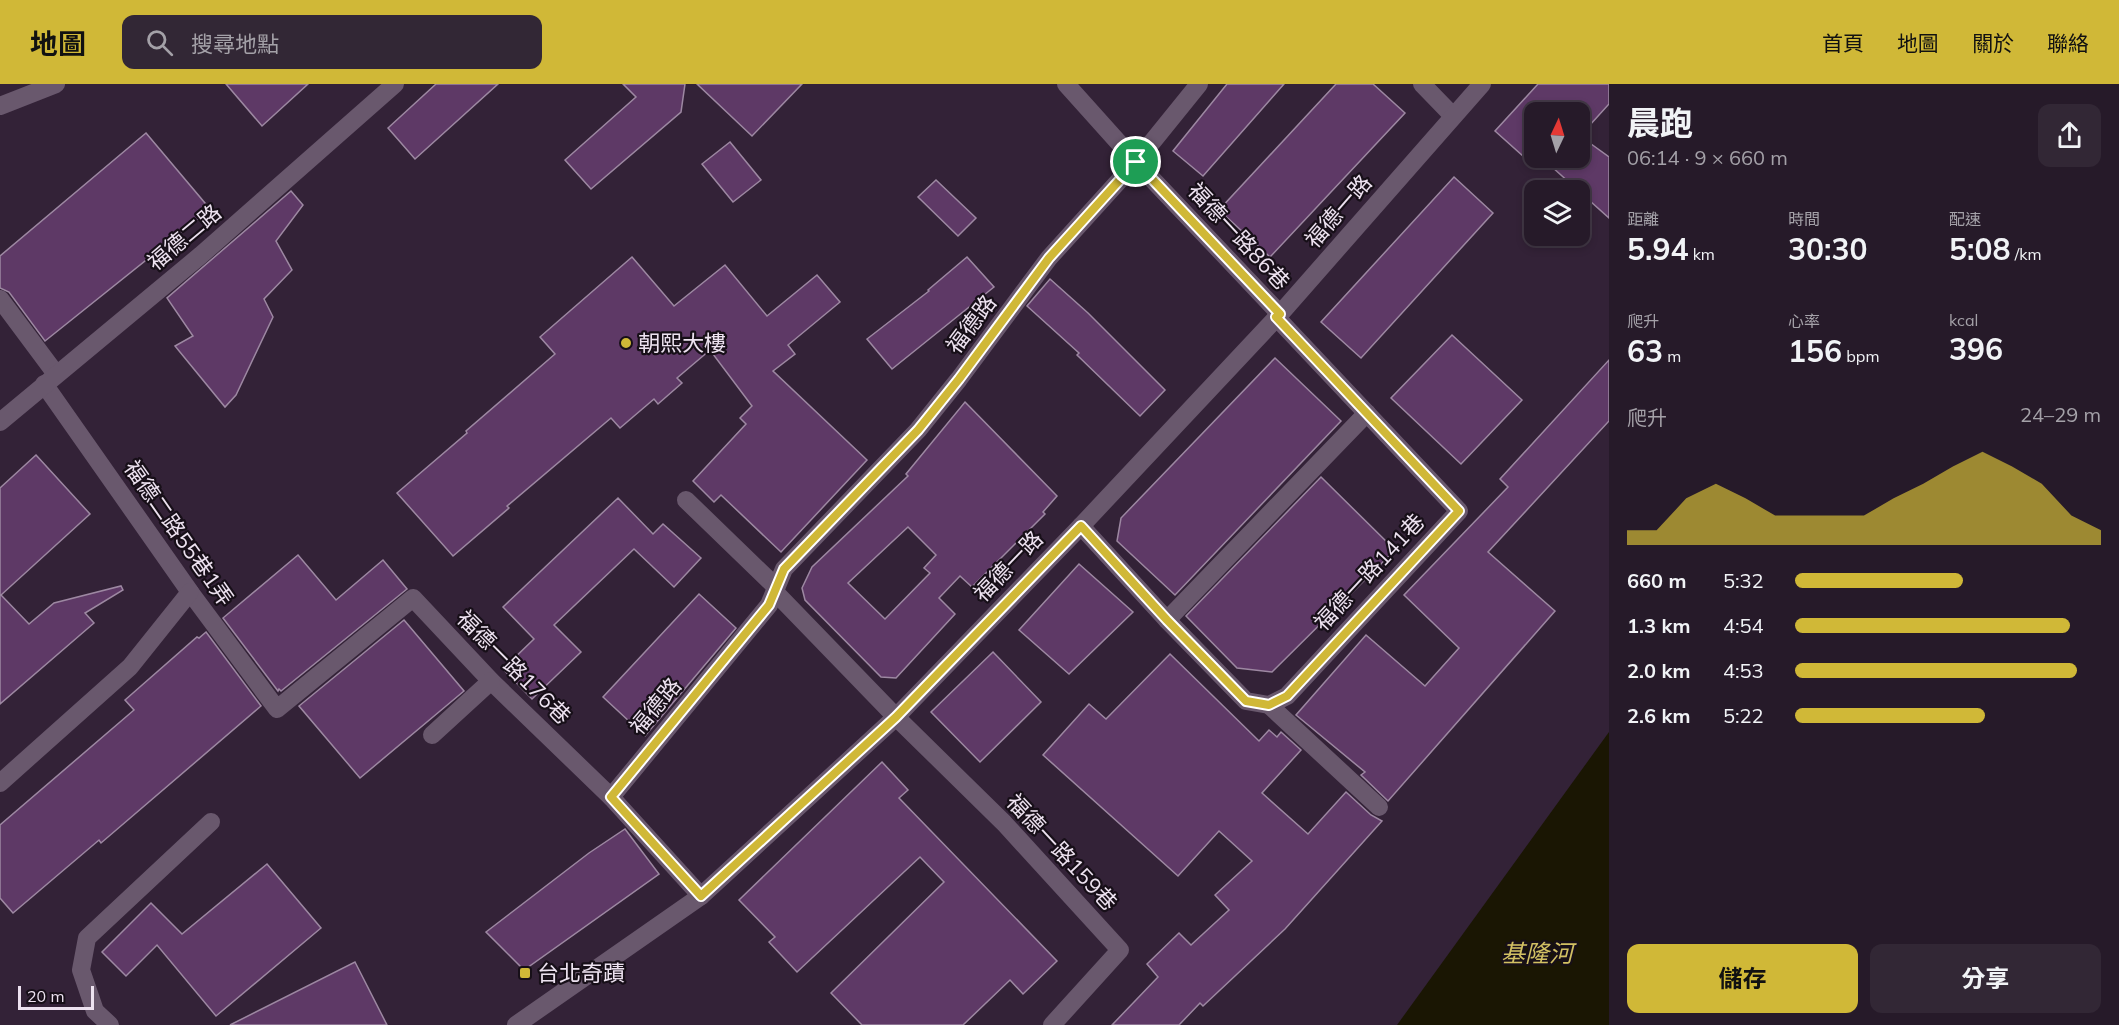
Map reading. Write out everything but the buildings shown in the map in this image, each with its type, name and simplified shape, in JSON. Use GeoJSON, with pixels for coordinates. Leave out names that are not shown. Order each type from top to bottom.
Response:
{"type":"FeatureCollection","features":[{"type":"Feature","properties":{"kind":"street"},"geometry":{"type":"LineString","coordinates":[[0,106],[56,84]]}},
{"type":"Feature","properties":{"kind":"street","name":"福德二路"},"geometry":{"type":"LineString","coordinates":[[0,422],[201,255],[394,84]]}},
{"type":"Feature","properties":{"kind":"street","name":"福德一路86巷"},"geometry":{"type":"LineString","coordinates":[[1066,84],[1278,316]]}},
{"type":"Feature","properties":{"kind":"street","name":"福德路"},"geometry":{"type":"LineString","coordinates":[[611,797],[769,605],[784,569],[918,430],[1049,258],[1136,162],[1199,84]]}},
{"type":"Feature","properties":{"kind":"street"},"geometry":{"type":"LineString","coordinates":[[1422,84],[1452,116]]}},
{"type":"Feature","properties":{"kind":"street","name":"福德一路"},"geometry":{"type":"LineString","coordinates":[[516,1025],[701,896],[896,717],[1081,526],[1278,316],[1482,84]]}},
{"type":"Feature","properties":{"kind":"street","name":"福德二路55巷1弄"},"geometry":{"type":"LineString","coordinates":[[0,299],[190,592],[277,709]]}},
{"type":"Feature","properties":{"kind":"street","name":"福德一路141巷"},"geometry":{"type":"LineString","coordinates":[[1269,705],[1287,696],[1459,511],[1278,316]]}},
{"type":"Feature","properties":{"kind":"street"},"geometry":{"type":"LineString","coordinates":[[1167,620],[1367,413]]}},
{"type":"Feature","properties":{"kind":"street"},"geometry":{"type":"LineString","coordinates":[[686,500],[776,590],[896,717]]}},
{"type":"Feature","properties":{"kind":"street"},"geometry":{"type":"LineString","coordinates":[[1081,526],[1167,620],[1246,701],[1269,705],[1379,807]]}},
{"type":"Feature","properties":{"kind":"street"},"geometry":{"type":"LineString","coordinates":[[0,783],[130,667],[190,592]]}},
{"type":"Feature","properties":{"kind":"street","name":"福德一路176巷"},"geometry":{"type":"LineString","coordinates":[[277,709],[413,598],[491,681],[611,797],[701,896]]}},
{"type":"Feature","properties":{"kind":"street"},"geometry":{"type":"LineString","coordinates":[[432,735],[491,681]]}},
{"type":"Feature","properties":{"kind":"street","name":"福德一路159巷"},"geometry":{"type":"LineString","coordinates":[[896,717],[1004,823],[1120,950],[1052,1025]]}},
{"type":"Feature","properties":{"kind":"street"},"geometry":{"type":"LineString","coordinates":[[110,1025],[95,1011],[81,970],[87,938],[211,822]]}},
{"type":"Feature","properties":{"kind":"water","name":"基隆河"},"geometry":{"type":"Polygon","coordinates":[[[1609,732],[1609,1025],[1397,1025],[1609,732]]]}},
{"type":"Feature","properties":{"kind":"place","name":"朝熙大樓"},"geometry":{"type":"Point","coordinates":[626,343]}},
{"type":"Feature","properties":{"kind":"place","name":"台北奇蹟"},"geometry":{"type":"Point","coordinates":[525,973]}},
{"type":"Feature","properties":{"kind":"route"},"geometry":{"type":"LineString","coordinates":[[1136,162],[1280,314],[1276,317],[1459,511],[1287,696],[1269,705],[1246,701],[1167,620],[1081,526],[896,717],[701,896],[611,797],[769,605],[784,569],[918,430],[1049,258],[1136,162]]}}]}
